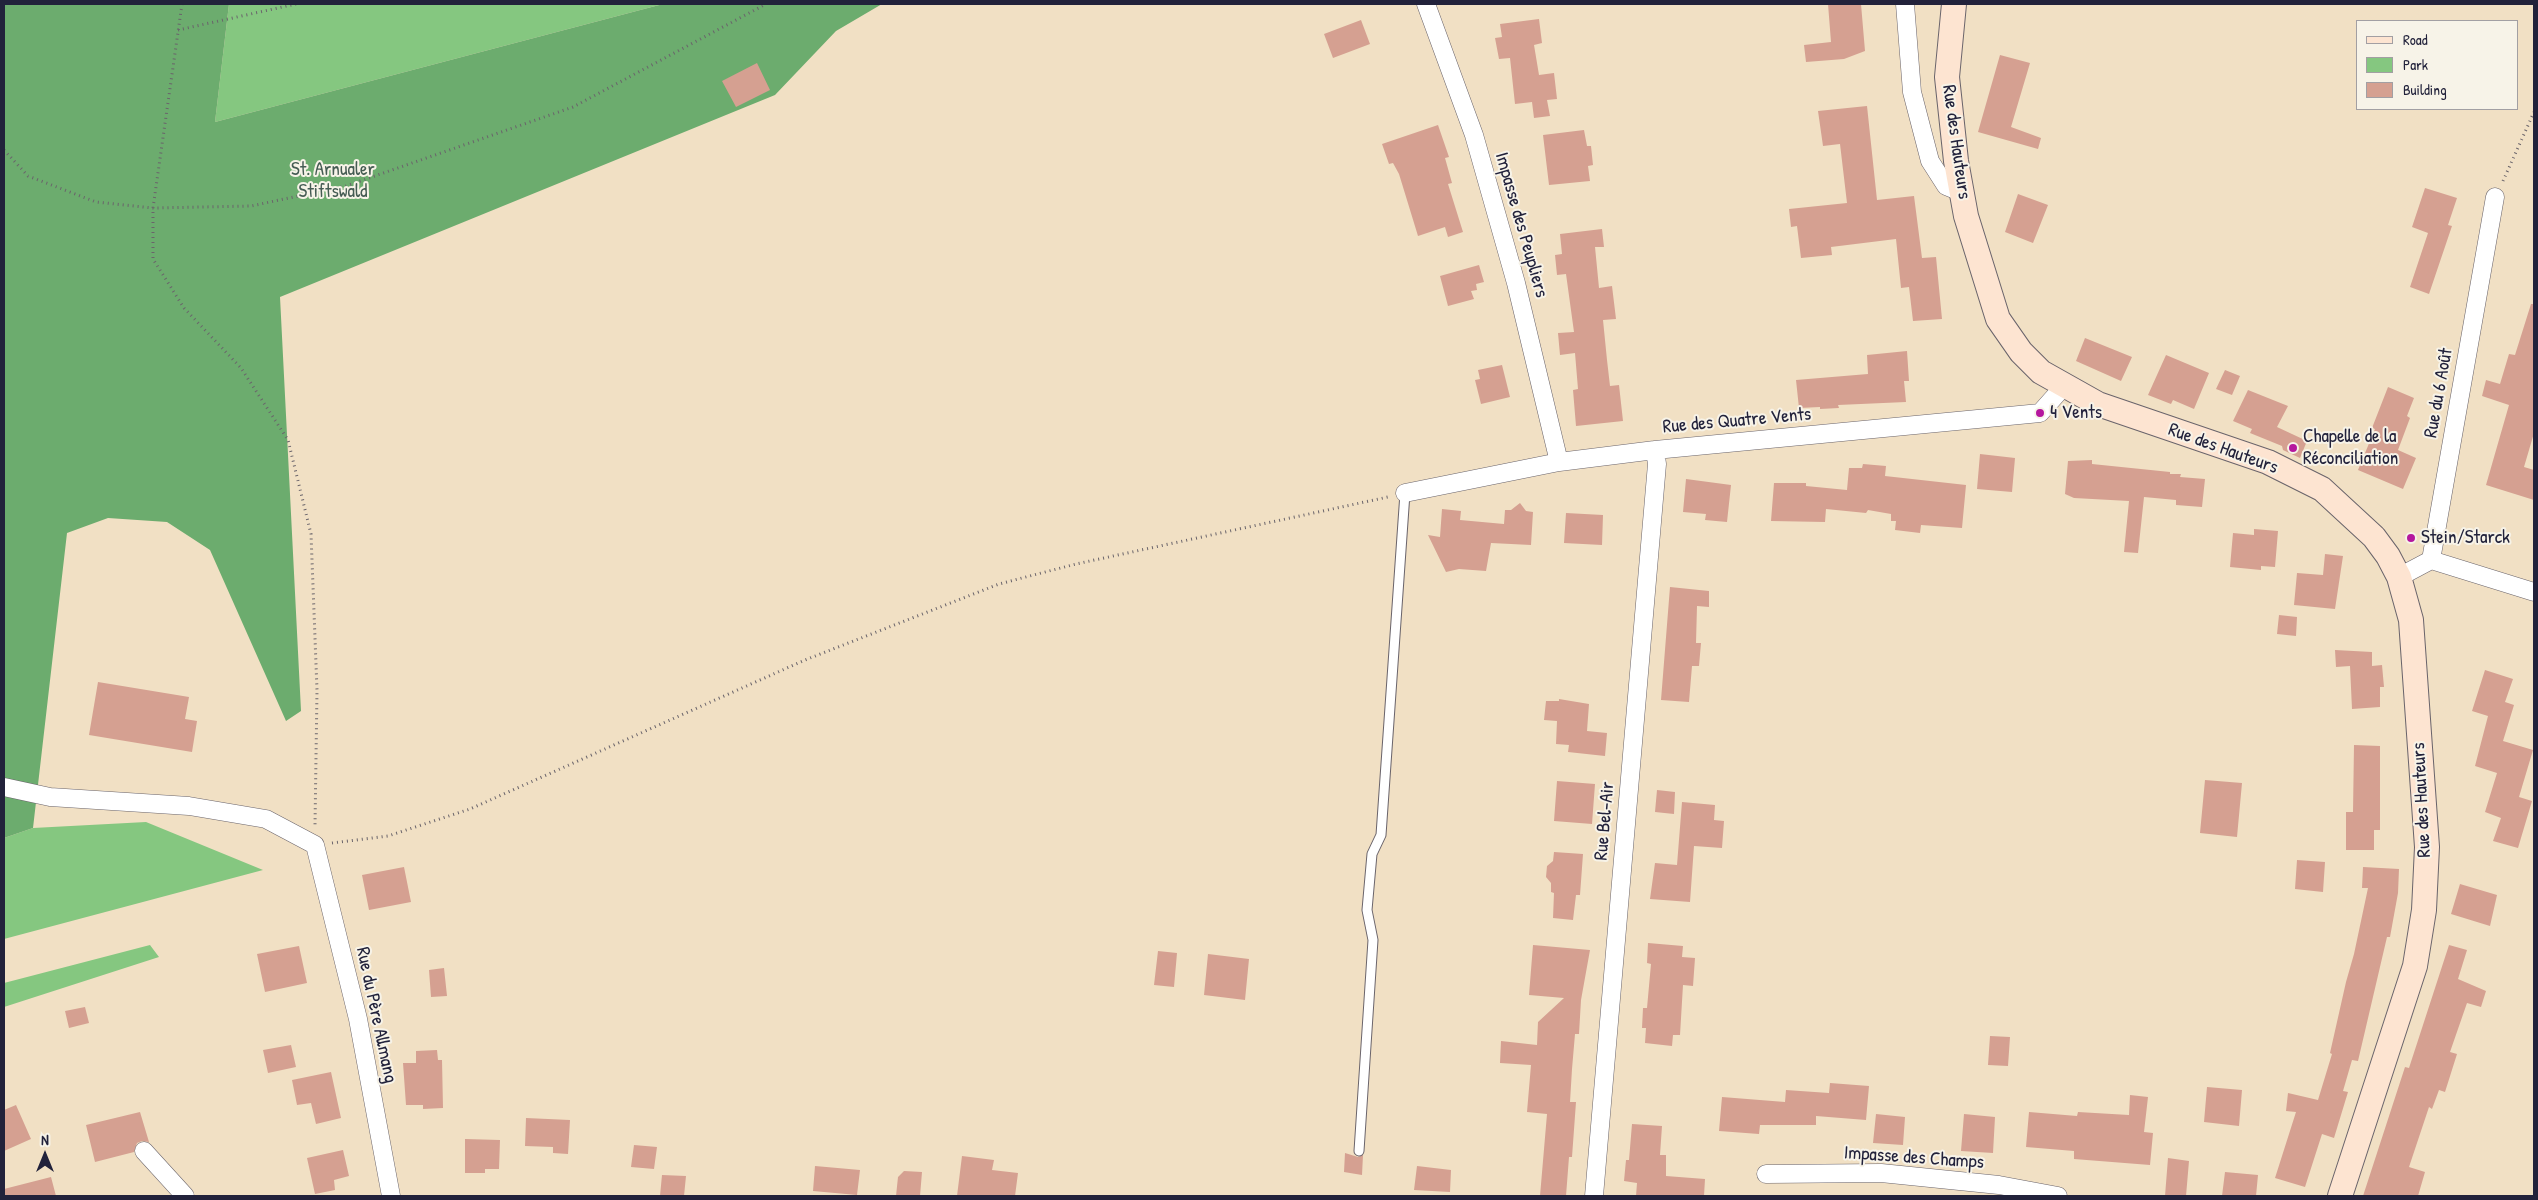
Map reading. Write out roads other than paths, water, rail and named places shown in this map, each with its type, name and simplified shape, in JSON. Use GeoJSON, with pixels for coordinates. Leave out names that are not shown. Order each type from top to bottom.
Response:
{"type":"FeatureCollection","features":[{"type":"Feature","properties":{"kind":"street","name":"Impasse des Peupliers"},"geometry":{"type":"LineString","coordinates":[[1426,4],[1474,135],[1516,283],[1559,462]]}},
{"type":"Feature","properties":{"kind":"street"},"geometry":{"type":"LineString","coordinates":[[1905,4],[1912,92],[1930,160],[1946,186],[1963,193]]}},
{"type":"Feature","properties":{"kind":"street","name":"Rue des Hauteurs"},"geometry":{"type":"LineString","coordinates":[[1954,4],[1947,77],[1956,162],[1966,216],[1998,319],[2021,352],[2041,372],[2098,404],[2268,462],[2322,489],[2374,537],[2388,556],[2399,577],[2411,620],[2427,847],[2424,910],[2414,966],[2340,1196]]}},
{"type":"Feature","properties":{"kind":"street","name":"Rue du 6 Août"},"geometry":{"type":"LineString","coordinates":[[2431,560],[2495,197]]}},
{"type":"Feature","properties":{"kind":"street","name":"Rue des Quatre Vents"},"geometry":{"type":"LineString","coordinates":[[1406,493],[1559,462],[1654,450],[2040,413],[2064,386]]}},
{"type":"Feature","properties":{"kind":"street","name":"Rue Bel-Air"},"geometry":{"type":"LineString","coordinates":[[1594,1196],[1657,464],[1654,450]]}},
{"type":"Feature","properties":{"kind":"street"},"geometry":{"type":"LineString","coordinates":[[2399,577],[2431,560],[2534,592]]}},
{"type":"Feature","properties":{"kind":"street","name":"Rue du Père Allmang"},"geometry":{"type":"LineString","coordinates":[[4,786],[50,797],[189,806],[266,819],[315,844],[358,1019],[391,1196]]}},
{"type":"Feature","properties":{"kind":"street"},"geometry":{"type":"LineString","coordinates":[[144,1151],[185,1196]]}},
{"type":"Feature","properties":{"kind":"street","name":"Impasse des Champs"},"geometry":{"type":"LineString","coordinates":[[1766,1174],[1881,1173],[1999,1185],[2058,1196]]}},
{"type":"Feature","properties":{"kind":"lane"},"geometry":{"type":"LineString","coordinates":[[1359,1151],[1373,940],[1367,910],[1372,854],[1381,835],[1406,493]]}},
{"type":"Feature","properties":{"kind":"place","name":"4 Vents"},"geometry":{"type":"Point","coordinates":[2040,413]}},
{"type":"Feature","properties":{"kind":"place","name":"Chapelle de la Réconciliation"},"geometry":{"type":"Point","coordinates":[2293,448]}},
{"type":"Feature","properties":{"kind":"place","name":"Stein/Starck"},"geometry":{"type":"Point","coordinates":[2411,538]}},
{"type":"Feature","properties":{"kind":"park label","name":"St. Arnualer Stiftswald"},"geometry":{"type":"Point","coordinates":[333,181]}}]}
